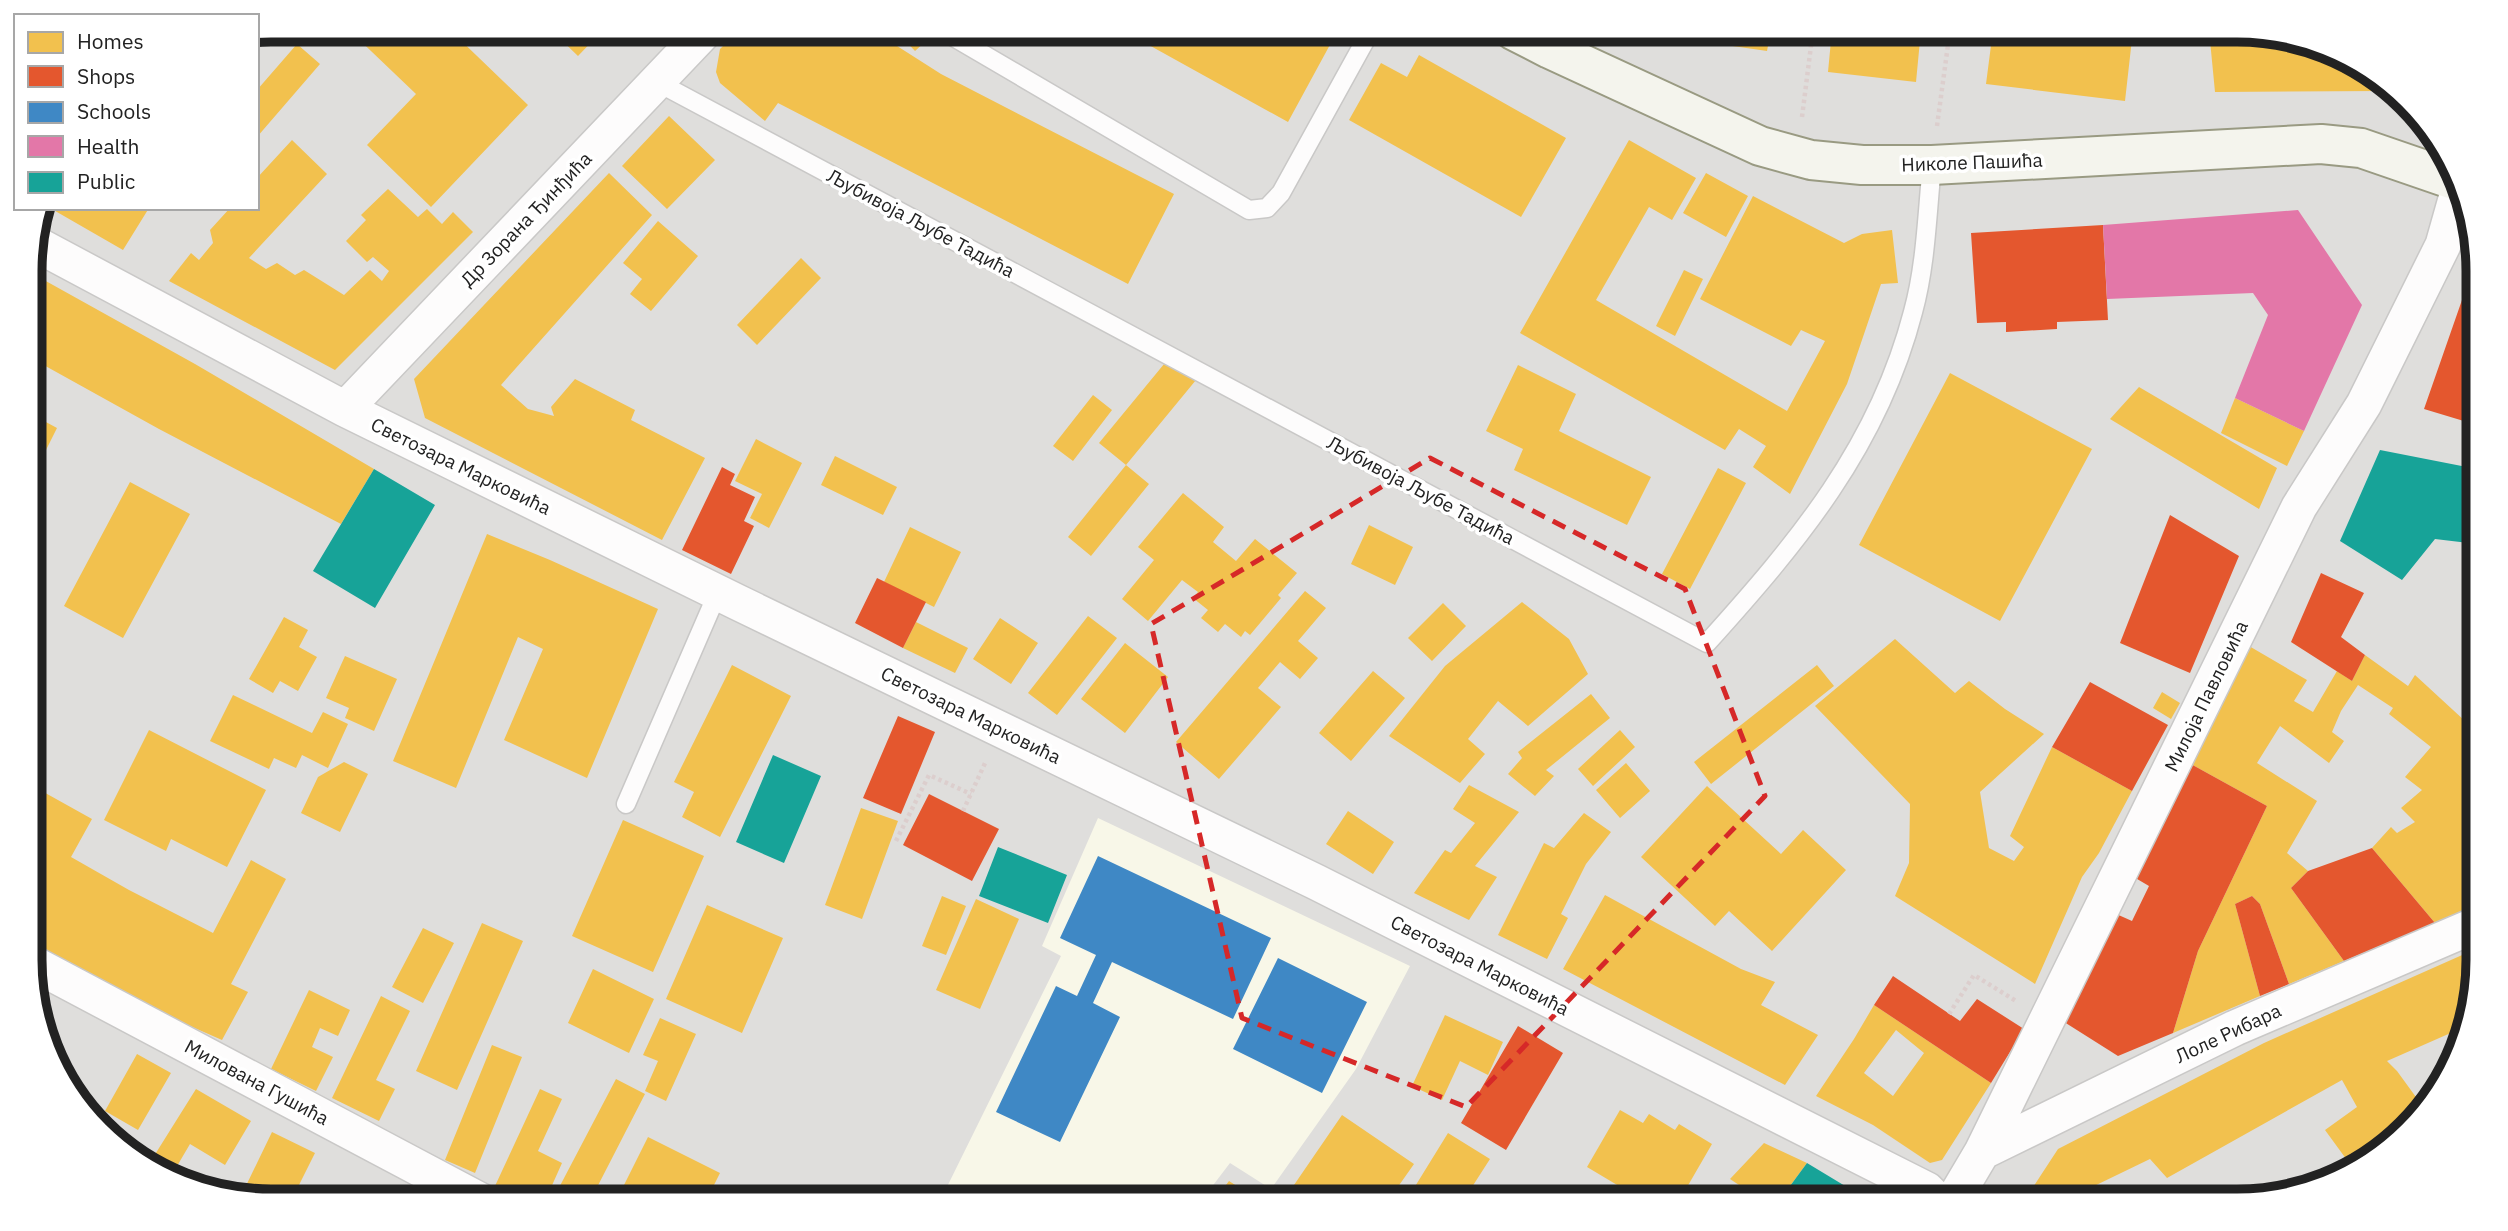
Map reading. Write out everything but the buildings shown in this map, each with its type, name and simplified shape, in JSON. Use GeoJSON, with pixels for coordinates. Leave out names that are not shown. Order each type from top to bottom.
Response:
{"type":"FeatureCollection","features":[{"type":"Feature","properties":{"kind":"street","name":"Др Зорана Ђинђића"},"geometry":{"type":"LineString","coordinates":[[345,408],[695,42]]}},
{"type":"Feature","properties":{"kind":"street","name":"Николе Пашића"},"geometry":{"type":"LineString","coordinates":[[1535,42],[1760,146],[1811,160],[1862,165],[1932,165],[2321,144],[2361,148],[2445,177]]}},
{"type":"Feature","properties":{"kind":"street","name":"Милоја Павловића"},"geometry":{"type":"LineString","coordinates":[[1961,1189],[2047,1021],[2299,507],[2364,404],[2443,245],[2455,202]]}},
{"type":"Feature","properties":{"kind":"street","name":"Светозара Марковића"},"geometry":{"type":"LineString","coordinates":[[43,248],[345,408],[1316,882],[1920,1189]]}},
{"type":"Feature","properties":{"kind":"street","name":"Лоле Рибара"},"geometry":{"type":"LineString","coordinates":[[1982,1152],[2235,1028],[2466,929]]}},
{"type":"Feature","properties":{"kind":"street","name":"Милована Гушића"},"geometry":{"type":"LineString","coordinates":[[43,968],[458,1189]]}},
{"type":"Feature","properties":{"kind":"lane"},"geometry":{"type":"LineString","coordinates":[[962,42],[1249,210],[1267,208],[1281,193],[1364,42]]}},
{"type":"Feature","properties":{"kind":"lane","name":"Љубивоја Љубе Тадића"},"geometry":{"type":"LineString","coordinates":[[657,82],[1707,643],[1808,525],[1859,448],[1881,403],[1913,312],[1922,268],[1932,165]]}},
{"type":"Feature","properties":{"kind":"lane"},"geometry":{"type":"LineString","coordinates":[[626,804],[718,592]]}},
{"type":"Feature","properties":{"kind":"path"},"geometry":{"type":"LineString","coordinates":[[1797,156],[1812,42]]}},
{"type":"Feature","properties":{"kind":"path"},"geometry":{"type":"LineString","coordinates":[[1932,165],[1948,42]]}},
{"type":"Feature","properties":{"kind":"path"},"geometry":{"type":"LineString","coordinates":[[963,811],[1001,730]]}},
{"type":"Feature","properties":{"kind":"path"},"geometry":{"type":"LineString","coordinates":[[896,841],[929,775],[971,794]]}},
{"type":"Feature","properties":{"kind":"path"},"geometry":{"type":"LineString","coordinates":[[1949,1014],[1974,975],[2047,1021]]}},
{"type":"Feature","properties":{"kind":"highlighted area"},"geometry":{"type":"Polygon","coordinates":[[[1430,458],[1685,589],[1765,796],[1466,1107],[1242,1018],[1151,624],[1430,458]]]}},
{"type":"Feature","properties":{"kind":"shaded area"},"geometry":{"type":"Polygon","coordinates":[[[2237,42],[2281,46],[2310,54],[2364,81],[2388,99],[2409,120],[2442,170],[2462,227],[2466,271],[2466,975],[2454,1033],[2427,1087],[2409,1111],[2388,1132],[2338,1165],[2310,1177],[2252,1189],[271,1189],[241,1187],[198,1177],[144,1150],[109,1122],[89,1099],[59,1047],[44,990],[42,256],[51,210],[259,210],[259,43],[2237,42]]]}},
{"type":"Feature","properties":{"kind":"shaded area"},"geometry":{"type":"Polygon","coordinates":[[[2414,126],[2423,138],[2413,135],[2414,126]]]}},
{"type":"Feature","properties":{"kind":"shaded area"},"geometry":{"type":"Polygon","coordinates":[[[1098,818],[1410,966],[1356,1069],[1271,1189],[1230,1163],[1210,1189],[946,1189],[1061,956],[1042,946],[1098,818]]]}}]}
